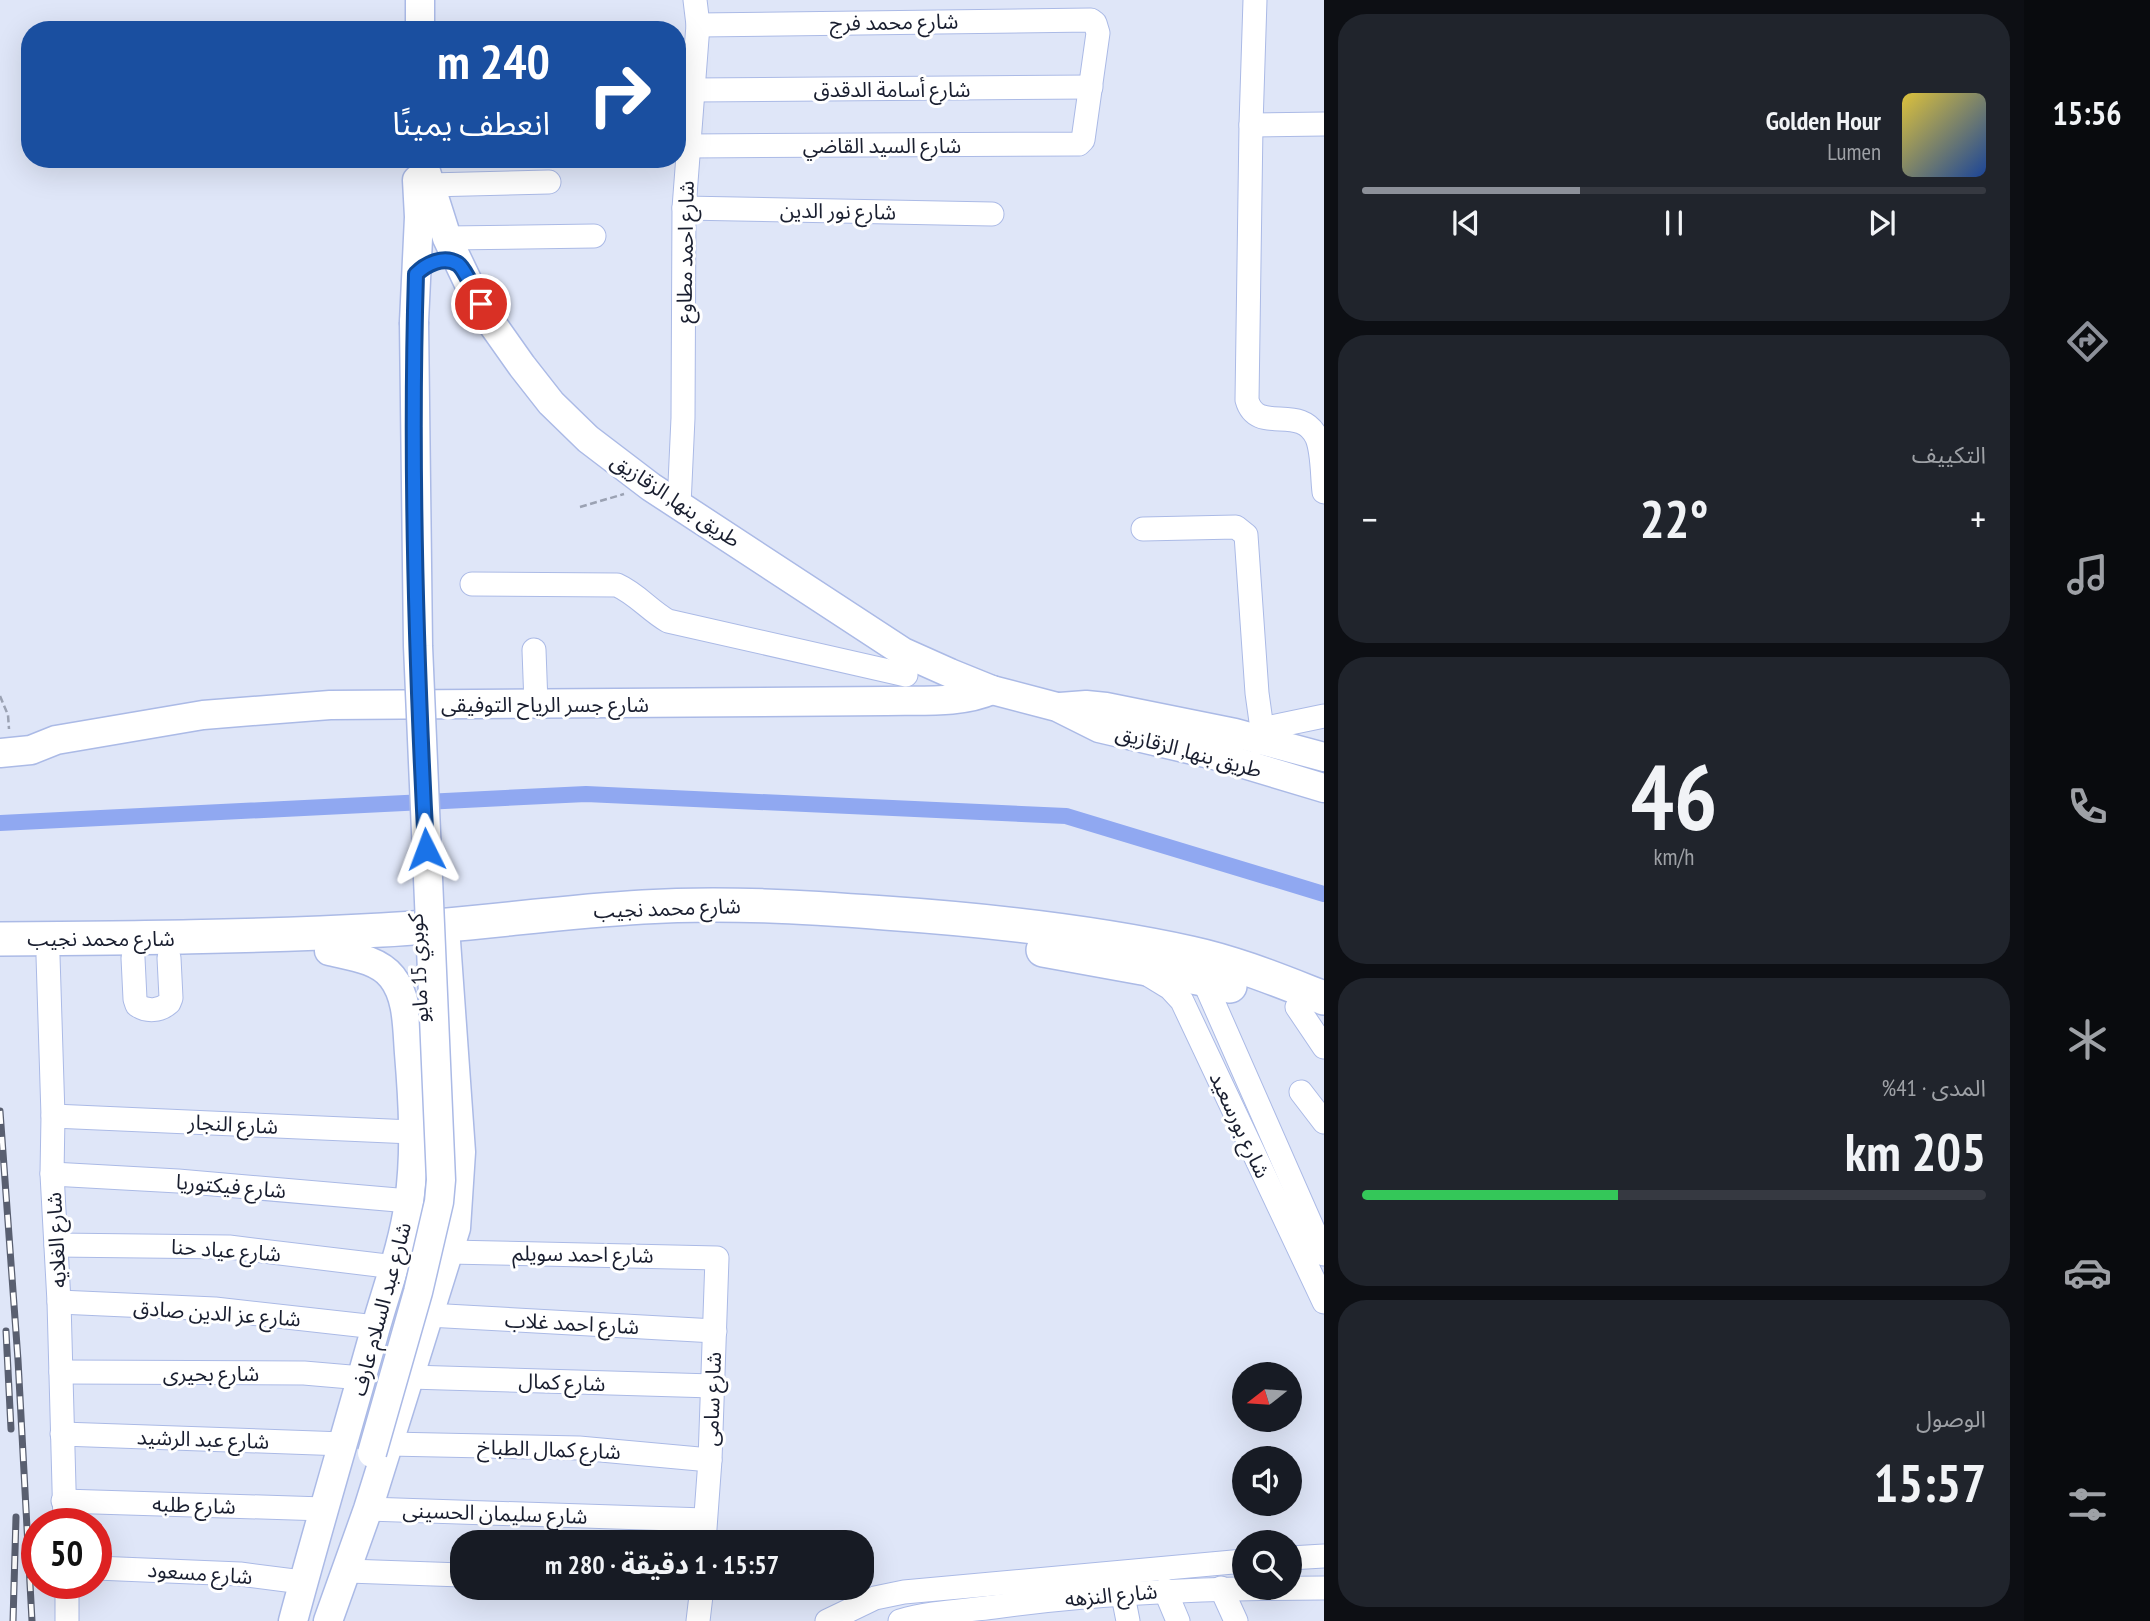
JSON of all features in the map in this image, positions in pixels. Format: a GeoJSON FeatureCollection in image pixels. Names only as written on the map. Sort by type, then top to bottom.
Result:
{"type":"FeatureCollection","features":[{"type":"Feature","properties":{"kind":"highway","name":"شارع محمد نجيب"},"geometry":{"type":"LineString","coordinates":[[0,957],[133,958],[169,948],[446,926],[648,906],[810,918],[1006,924],[1098,936],[1193,953],[1261,973],[1315,1008]]}},
{"type":"Feature","properties":{"kind":"highway","name":"شارع محمد نجيب"},"geometry":{"type":"LineString","coordinates":[[0,939],[169,948],[329,951],[446,941],[536,929],[772,916]]}},
{"type":"Feature","properties":{"kind":"highway","name":"شارع محمد نجيب"},"geometry":{"type":"LineString","coordinates":[[810,918],[923,936],[1000,944],[1203,978],[1315,1008]]}},
{"type":"Feature","properties":{"kind":"main road"},"geometry":{"type":"LineString","coordinates":[[420,0],[420,21]]}},
{"type":"Feature","properties":{"kind":"main road","name":"طريق بنها, الزقازيق"},"geometry":{"type":"LineString","coordinates":[[421,173],[447,238],[493,325],[551,403],[588,439],[651,487],[904,663],[1056,707],[1099,727],[1214,755],[1324,788]]}},
{"type":"Feature","properties":{"kind":"main road","name":"كوبري 15 مايو"},"geometry":{"type":"LineString","coordinates":[[407,322],[416,274],[421,173]]}},
{"type":"Feature","properties":{"kind":"main road","name":"كوبري 15 مايو"},"geometry":{"type":"LineString","coordinates":[[302,1582],[317,1580],[322,1572],[366,1447],[426,1196],[427,1147],[410,837],[400,480],[408,231],[412,203],[421,173]]}},
{"type":"Feature","properties":{"kind":"main road"},"geometry":{"type":"LineString","coordinates":[[416,274],[436,262],[453,262],[460,265]]}},
{"type":"Feature","properties":{"kind":"main road"},"geometry":{"type":"LineString","coordinates":[[886,701],[903,684],[904,663]]}},
{"type":"Feature","properties":{"kind":"main road","name":"شارع جسر الرياح التوفيقى"},"geometry":{"type":"LineString","coordinates":[[3,742],[31,750],[57,740],[203,715],[330,705],[886,701],[959,699],[992,690]]}},
{"type":"Feature","properties":{"kind":"main road","name":"طريق بنها, الزقازيق"},"geometry":{"type":"LineString","coordinates":[[1056,707],[1106,707],[1261,734],[1324,757]]}},
{"type":"Feature","properties":{"kind":"main road","name":"شارع عبد السلام عارف"},"geometry":{"type":"LineString","coordinates":[[293,1621],[324,1509],[410,1377],[449,1252],[459,1204],[461,1152],[446,941]]}},
{"type":"Feature","properties":{"kind":"main road","name":"شارع عبد السلام عارف"},"geometry":{"type":"LineString","coordinates":[[329,951],[374,963],[384,969],[397,985],[404,1002],[411,1082],[409,1201],[395,1267],[362,1378],[366,1447]]}},
{"type":"Feature","properties":{"kind":"main road","name":"كوبري 15 مايو"},"geometry":{"type":"LineString","coordinates":[[366,1447],[361,1493],[362,1503],[369,1509]]}},
{"type":"Feature","properties":{"kind":"main road"},"geometry":{"type":"LineString","coordinates":[[328,1621],[369,1509]]}},
{"type":"Feature","properties":{"kind":"street","name":"شارع احمد مطاوع"},"geometry":{"type":"LineString","coordinates":[[679,505],[683,418],[684,208],[698,25],[695,0]]}},
{"type":"Feature","properties":{"kind":"street"},"geometry":{"type":"LineString","coordinates":[[1255,0],[1247,401],[1249,409],[1255,415],[1262,418],[1294,419],[1313,430],[1318,441],[1324,492]]}},
{"type":"Feature","properties":{"kind":"street","name":"شارع محمد فرج"},"geometry":{"type":"LineString","coordinates":[[698,25],[1091,20],[1098,33],[1091,87]]}},
{"type":"Feature","properties":{"kind":"street","name":"شارع أسامة الدقدق"},"geometry":{"type":"LineString","coordinates":[[693,90],[1091,87]]}},
{"type":"Feature","properties":{"kind":"street","name":"شارع السيد القاضي"},"geometry":{"type":"LineString","coordinates":[[688,146],[1076,145],[1083,140],[1091,87]]}},
{"type":"Feature","properties":{"kind":"street"},"geometry":{"type":"LineString","coordinates":[[1251,124],[1324,124]]}},
{"type":"Feature","properties":{"kind":"street"},"geometry":{"type":"LineString","coordinates":[[421,173],[549,182]]}},
{"type":"Feature","properties":{"kind":"street","name":"شارع نور الدين"},"geometry":{"type":"LineString","coordinates":[[684,208],[992,214]]}},
{"type":"Feature","properties":{"kind":"street"},"geometry":{"type":"LineString","coordinates":[[447,238],[594,236]]}},
{"type":"Feature","properties":{"kind":"street"},"geometry":{"type":"LineString","coordinates":[[1143,529],[1236,527],[1246,535],[1261,734],[1253,767]]}},
{"type":"Feature","properties":{"kind":"street"},"geometry":{"type":"LineString","coordinates":[[472,584],[617,585],[631,591],[653,613],[668,621],[904,663]]}},
{"type":"Feature","properties":{"kind":"street"},"geometry":{"type":"LineString","coordinates":[[534,650],[536,704]]}},
{"type":"Feature","properties":{"kind":"street"},"geometry":{"type":"LineString","coordinates":[[1261,734],[1324,716]]}},
{"type":"Feature","properties":{"kind":"street"},"geometry":{"type":"LineString","coordinates":[[133,958],[137,1005],[149,1010],[164,1007],[171,998],[169,948]]}},
{"type":"Feature","properties":{"kind":"street","name":"شارع الغلايه"},"geometry":{"type":"LineString","coordinates":[[48,956],[52,1174],[59,1303],[64,1508]]}},
{"type":"Feature","properties":{"kind":"street","name":"شارع بورسعيد"},"geometry":{"type":"LineString","coordinates":[[1135,967],[1170,988],[1182,1002],[1324,1302]]}},
{"type":"Feature","properties":{"kind":"street","name":"شارع بورسعيد"},"geometry":{"type":"LineString","coordinates":[[1203,978],[1324,1254]]}},
{"type":"Feature","properties":{"kind":"street"},"geometry":{"type":"LineString","coordinates":[[1315,1008],[1324,1047]]}},
{"type":"Feature","properties":{"kind":"street"},"geometry":{"type":"LineString","coordinates":[[1301,1092],[1324,1122]]}},
{"type":"Feature","properties":{"kind":"street","name":"شارع النجار"},"geometry":{"type":"LineString","coordinates":[[53,1116],[412,1132]]}},
{"type":"Feature","properties":{"kind":"street","name":"شارع فيكتوريا"},"geometry":{"type":"LineString","coordinates":[[52,1174],[178,1181],[409,1201]]}},
{"type":"Feature","properties":{"kind":"street","name":"شارع عياد حنا"},"geometry":{"type":"LineString","coordinates":[[56,1245],[229,1247],[395,1267]]}},
{"type":"Feature","properties":{"kind":"street","name":"شارع احمد سويلم"},"geometry":{"type":"LineString","coordinates":[[449,1252],[716,1256]]}},
{"type":"Feature","properties":{"kind":"street","name":"شارع سامى"},"geometry":{"type":"LineString","coordinates":[[704,1530],[710,1460],[718,1260],[716,1256]]}},
{"type":"Feature","properties":{"kind":"street","name":"شارع عز الدين صادق"},"geometry":{"type":"LineString","coordinates":[[59,1303],[215,1310],[376,1327]]}},
{"type":"Feature","properties":{"kind":"street","name":"شارع احمد غلاب"},"geometry":{"type":"LineString","coordinates":[[428,1315],[715,1331]]}},
{"type":"Feature","properties":{"kind":"street","name":"شارع بحيرى"},"geometry":{"type":"LineString","coordinates":[[61,1372],[304,1373],[362,1378]]}},
{"type":"Feature","properties":{"kind":"street","name":"شارع كمال"},"geometry":{"type":"LineString","coordinates":[[410,1377],[713,1386]]}},
{"type":"Feature","properties":{"kind":"street","name":"شارع عبد الرشيد"},"geometry":{"type":"LineString","coordinates":[[62,1434],[366,1447]]}},
{"type":"Feature","properties":{"kind":"street","name":"شارع كمال الطباخ"},"geometry":{"type":"LineString","coordinates":[[366,1447],[579,1448],[710,1460]]}},
{"type":"Feature","properties":{"kind":"street","name":"شارع طلبه"},"geometry":{"type":"LineString","coordinates":[[112,1512],[324,1509]]}},
{"type":"Feature","properties":{"kind":"street","name":"شارع سليمان الحسينى"},"geometry":{"type":"LineString","coordinates":[[369,1509],[689,1530]]}},
{"type":"Feature","properties":{"kind":"street"},"geometry":{"type":"LineString","coordinates":[[1302,1557],[1324,1556]]}},
{"type":"Feature","properties":{"kind":"street","name":"شارع النزهه"},"geometry":{"type":"LineString","coordinates":[[827,1621],[876,1598],[904,1592],[1020,1592],[1120,1583],[1232,1563]]}},
{"type":"Feature","properties":{"kind":"street","name":"شارع مسعود"},"geometry":{"type":"LineString","coordinates":[[112,1569],[228,1574],[302,1582]]}},
{"type":"Feature","properties":{"kind":"street"},"geometry":{"type":"LineString","coordinates":[[348,1571],[450,1575]]}},
{"type":"Feature","properties":{"kind":"street"},"geometry":{"type":"LineString","coordinates":[[1120,1583],[1128,1621]]}},
{"type":"Feature","properties":{"kind":"street","name":"شارع النزهه"},"geometry":{"type":"LineString","coordinates":[[1120,1583],[1165,1590],[1324,1588]]}},
{"type":"Feature","properties":{"kind":"street"},"geometry":{"type":"LineString","coordinates":[[1221,1588],[1236,1621]]}},
{"type":"Feature","properties":{"kind":"street"},"geometry":{"type":"LineString","coordinates":[[1165,1590],[1178,1621]]}},
{"type":"Feature","properties":{"kind":"street"},"geometry":{"type":"LineString","coordinates":[[904,1592],[904,1620]]}},
{"type":"Feature","properties":{"kind":"street","name":"شارع النزهه"},"geometry":{"type":"LineString","coordinates":[[904,1620],[1020,1592]]}},
{"type":"Feature","properties":{"kind":"street"},"geometry":{"type":"LineString","coordinates":[[67,1599],[67,1621]]}},
{"type":"Feature","properties":{"kind":"street"},"geometry":{"type":"LineString","coordinates":[[698,1621],[700,1600]]}},
{"type":"Feature","properties":{"kind":"path"},"geometry":{"type":"LineString","coordinates":[[580,507],[651,487]]}},
{"type":"Feature","properties":{"kind":"path"},"geometry":{"type":"LineString","coordinates":[[0,696],[8,715],[3,742]]}},
{"type":"Feature","properties":{"kind":"waterway"},"geometry":{"type":"LineString","coordinates":[[0,823],[586,794],[1066,816],[1324,894]]}},
{"type":"Feature","properties":{"kind":"railway"},"geometry":{"type":"LineString","coordinates":[[0,1111],[18,1360],[32,1621]]}},
{"type":"Feature","properties":{"kind":"railway"},"geometry":{"type":"LineString","coordinates":[[6,1331],[11,1429]]}},
{"type":"Feature","properties":{"kind":"railway"},"geometry":{"type":"LineString","coordinates":[[13,1621],[16,1517]]}},
{"type":"Feature","properties":{"kind":"route"},"geometry":{"type":"LineString","coordinates":[[426,849],[415,530],[416,274],[436,262],[453,262],[460,265],[481,304]]}}]}
